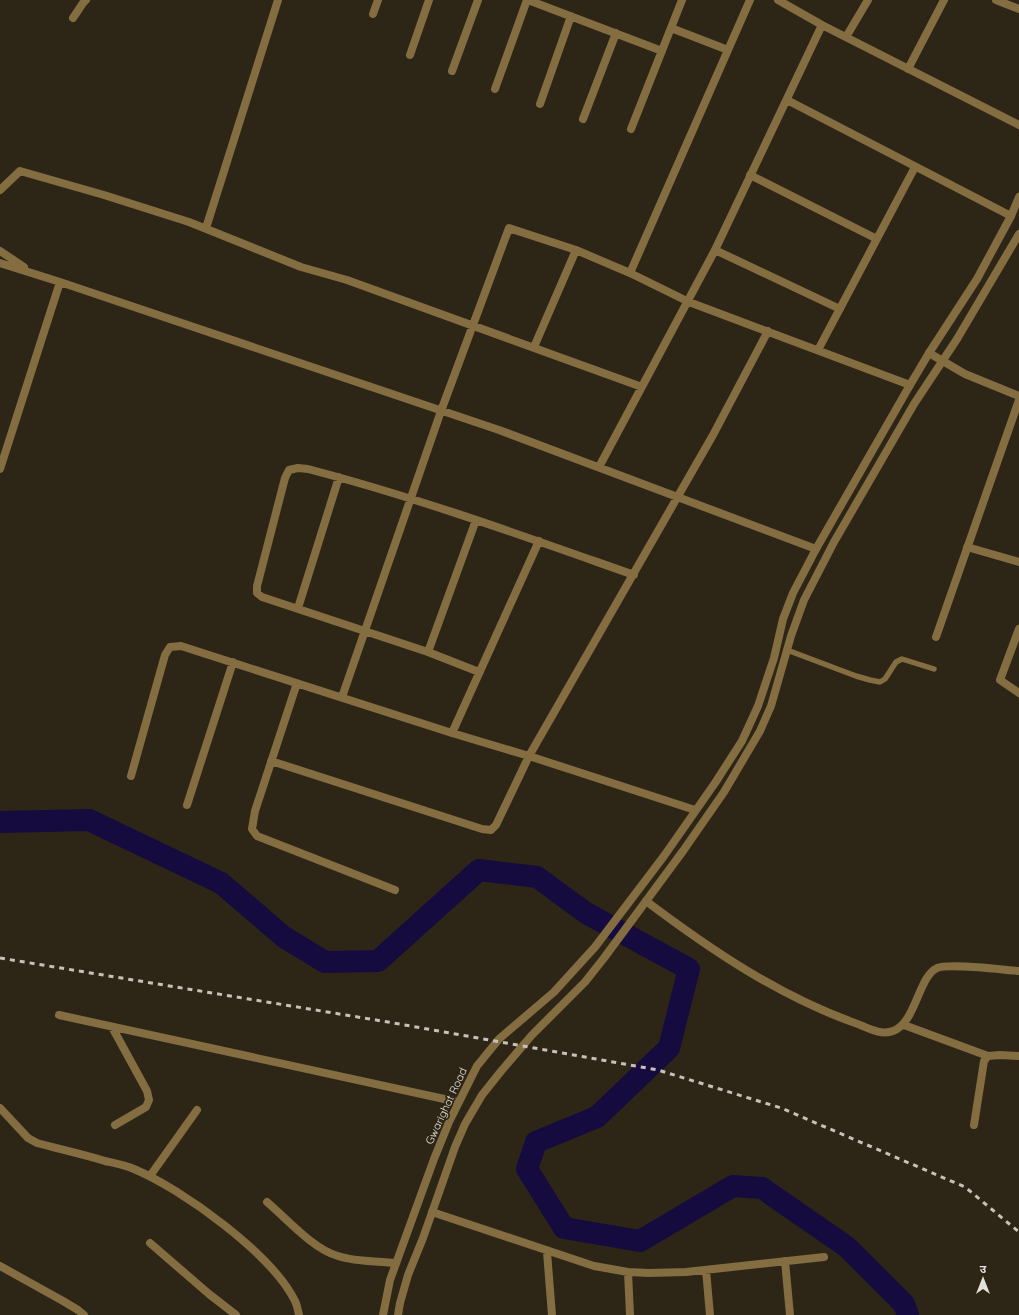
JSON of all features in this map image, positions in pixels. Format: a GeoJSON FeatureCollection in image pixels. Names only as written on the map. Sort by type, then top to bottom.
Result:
{"type":"FeatureCollection","features":[{"type":"Feature","properties":{"kind":"street"},"geometry":{"type":"LineString","coordinates":[[73,18],[86,0]]}},
{"type":"Feature","properties":{"kind":"street"},"geometry":{"type":"LineString","coordinates":[[206,228],[278,0]]}},
{"type":"Feature","properties":{"kind":"street"},"geometry":{"type":"LineString","coordinates":[[373,14],[378,0]]}},
{"type":"Feature","properties":{"kind":"street"},"geometry":{"type":"LineString","coordinates":[[410,55],[429,0]]}},
{"type":"Feature","properties":{"kind":"street"},"geometry":{"type":"LineString","coordinates":[[452,71],[478,0]]}},
{"type":"Feature","properties":{"kind":"street"},"geometry":{"type":"LineString","coordinates":[[495,89],[528,0],[662,51]]}},
{"type":"Feature","properties":{"kind":"street"},"geometry":{"type":"LineString","coordinates":[[631,129],[682,0]]}},
{"type":"Feature","properties":{"kind":"street"},"geometry":{"type":"LineString","coordinates":[[630,273],[750,0]]}},
{"type":"Feature","properties":{"kind":"street"},"geometry":{"type":"LineString","coordinates":[[778,0],[788,2],[822,25],[1019,125]]}},
{"type":"Feature","properties":{"kind":"street"},"geometry":{"type":"LineString","coordinates":[[846,37],[868,0]]}},
{"type":"Feature","properties":{"kind":"street"},"geometry":{"type":"LineString","coordinates":[[908,69],[944,0]]}},
{"type":"Feature","properties":{"kind":"street"},"geometry":{"type":"LineString","coordinates":[[996,0],[1019,9]]}},
{"type":"Feature","properties":{"kind":"street"},"geometry":{"type":"LineString","coordinates":[[540,104],[571,16]]}},
{"type":"Feature","properties":{"kind":"street"},"geometry":{"type":"LineString","coordinates":[[600,467],[689,302],[822,25]]}},
{"type":"Feature","properties":{"kind":"street"},"geometry":{"type":"LineString","coordinates":[[671,28],[728,50]]}},
{"type":"Feature","properties":{"kind":"street"},"geometry":{"type":"LineString","coordinates":[[583,119],[616,33]]}},
{"type":"Feature","properties":{"kind":"street"},"geometry":{"type":"LineString","coordinates":[[786,100],[1011,216]]}},
{"type":"Feature","properties":{"kind":"street"},"geometry":{"type":"LineString","coordinates":[[818,350],[916,167]]}},
{"type":"Feature","properties":{"kind":"street"},"geometry":{"type":"LineString","coordinates":[[0,190],[20,171],[104,195],[206,228],[301,267],[347,280],[642,387]]}},
{"type":"Feature","properties":{"kind":"street"},"geometry":{"type":"LineString","coordinates":[[750,175],[877,239]]}},
{"type":"Feature","properties":{"kind":"street","name":"Gwarighat Road"},"geometry":{"type":"LineString","coordinates":[[383,1315],[395,1263],[434,1159],[448,1122],[477,1066],[494,1044],[554,992],[595,947],[695,810],[742,741],[758,706],[774,658],[783,619],[793,593],[816,549],[910,385],[977,279],[1011,216],[1019,197]]}},
{"type":"Feature","properties":{"kind":"street"},"geometry":{"type":"LineString","coordinates":[[342,697],[441,411],[510,228],[576,250],[630,273],[689,302],[910,385]]}},
{"type":"Feature","properties":{"kind":"street"},"geometry":{"type":"LineString","coordinates":[[398,1315],[408,1275],[455,1147],[465,1124],[482,1096],[532,1035],[585,982],[604,958],[724,792],[760,731],[771,706],[787,650],[804,600],[834,542],[914,404],[957,339],[1019,234]]}},
{"type":"Feature","properties":{"kind":"street"},"geometry":{"type":"LineString","coordinates":[[534,347],[576,250]]}},
{"type":"Feature","properties":{"kind":"street"},"geometry":{"type":"LineString","coordinates":[[715,250],[840,309]]}},
{"type":"Feature","properties":{"kind":"street"},"geometry":{"type":"LineString","coordinates":[[0,251],[33,273]]}},
{"type":"Feature","properties":{"kind":"street"},"geometry":{"type":"LineString","coordinates":[[0,263],[499,430],[816,549]]}},
{"type":"Feature","properties":{"kind":"street"},"geometry":{"type":"LineString","coordinates":[[0,469],[60,282]]}},
{"type":"Feature","properties":{"kind":"street"},"geometry":{"type":"LineString","coordinates":[[271,761],[482,829],[491,830],[496,825],[529,756],[713,435],[768,331]]}},
{"type":"Feature","properties":{"kind":"street"},"geometry":{"type":"LineString","coordinates":[[929,353],[965,374],[1019,396]]}},
{"type":"Feature","properties":{"kind":"street"},"geometry":{"type":"LineString","coordinates":[[936,637],[1019,400]]}},
{"type":"Feature","properties":{"kind":"street"},"geometry":{"type":"LineString","coordinates":[[479,672],[428,652],[262,597],[257,593],[256,586],[285,478],[289,470],[298,468],[308,469],[411,498],[634,575]]}},
{"type":"Feature","properties":{"kind":"street"},"geometry":{"type":"LineString","coordinates":[[298,608],[339,477]]}},
{"type":"Feature","properties":{"kind":"street"},"geometry":{"type":"LineString","coordinates":[[428,652],[476,520]]}},
{"type":"Feature","properties":{"kind":"street"},"geometry":{"type":"LineString","coordinates":[[452,733],[539,541]]}},
{"type":"Feature","properties":{"kind":"street"},"geometry":{"type":"LineString","coordinates":[[967,547],[1019,562]]}},
{"type":"Feature","properties":{"kind":"street"},"geometry":{"type":"LineString","coordinates":[[1019,629],[1000,680],[1019,693]]}},
{"type":"Feature","properties":{"kind":"street"},"geometry":{"type":"LineString","coordinates":[[131,776],[165,655],[170,647],[180,646],[695,810]]}},
{"type":"Feature","properties":{"kind":"street"},"geometry":{"type":"LineString","coordinates":[[187,804],[233,662]]}},
{"type":"Feature","properties":{"kind":"street"},"geometry":{"type":"LineString","coordinates":[[297,683],[255,811],[252,829],[257,836],[395,890]]}},
{"type":"Feature","properties":{"kind":"street"},"geometry":{"type":"LineString","coordinates":[[646,901],[728,960],[797,998],[837,1017],[880,1032],[892,1032],[904,1025],[929,976],[937,968],[953,966],[1019,972]]}},
{"type":"Feature","properties":{"kind":"street"},"geometry":{"type":"LineString","coordinates":[[59,1015],[458,1102]]}},
{"type":"Feature","properties":{"kind":"street"},"geometry":{"type":"LineString","coordinates":[[904,1025],[988,1056],[1019,1056]]}},
{"type":"Feature","properties":{"kind":"street"},"geometry":{"type":"LineString","coordinates":[[112,1026],[147,1091],[150,1100],[146,1107],[115,1125]]}},
{"type":"Feature","properties":{"kind":"street"},"geometry":{"type":"LineString","coordinates":[[974,1125],[982,1070],[984,1061],[988,1056]]}},
{"type":"Feature","properties":{"kind":"street"},"geometry":{"type":"LineString","coordinates":[[0,1108],[28,1138],[37,1143],[132,1168],[150,1176],[174,1190],[210,1215],[264,1260],[282,1281],[295,1301],[300,1315]]}},
{"type":"Feature","properties":{"kind":"street"},"geometry":{"type":"LineString","coordinates":[[150,1176],[197,1110]]}},
{"type":"Feature","properties":{"kind":"street"},"geometry":{"type":"LineString","coordinates":[[268,1202],[324,1250],[337,1256],[352,1259],[395,1263]]}},
{"type":"Feature","properties":{"kind":"street"},"geometry":{"type":"LineString","coordinates":[[432,1212],[547,1252],[594,1266],[628,1272],[649,1273],[706,1270],[824,1257]]}},
{"type":"Feature","properties":{"kind":"street"},"geometry":{"type":"LineString","coordinates":[[150,1243],[209,1294],[236,1315]]}},
{"type":"Feature","properties":{"kind":"street"},"geometry":{"type":"LineString","coordinates":[[547,1252],[552,1315]]}},
{"type":"Feature","properties":{"kind":"street"},"geometry":{"type":"LineString","coordinates":[[785,1261],[790,1315]]}},
{"type":"Feature","properties":{"kind":"street"},"geometry":{"type":"LineString","coordinates":[[0,1266],[63,1301],[84,1315]]}},
{"type":"Feature","properties":{"kind":"street"},"geometry":{"type":"LineString","coordinates":[[706,1270],[710,1315]]}},
{"type":"Feature","properties":{"kind":"street"},"geometry":{"type":"LineString","coordinates":[[628,1272],[630,1315]]}},
{"type":"Feature","properties":{"kind":"lane"},"geometry":{"type":"LineString","coordinates":[[787,650],[856,676],[880,682],[885,679],[896,662],[902,659],[934,669]]}},
{"type":"Feature","properties":{"kind":"waterway"},"geometry":{"type":"LineString","coordinates":[[0,822],[89,820],[221,883],[284,937],[325,962],[378,961],[479,870],[537,877],[586,913],[689,969],[669,1048],[597,1117],[536,1142],[527,1169],[564,1228],[640,1241],[733,1186],[762,1188],[847,1247],[904,1304],[908,1315]]}},
{"type":"Feature","properties":{"kind":"railway"},"geometry":{"type":"LineString","coordinates":[[0,958],[388,1022],[658,1070],[781,1108],[965,1187],[1019,1232]]}}]}
